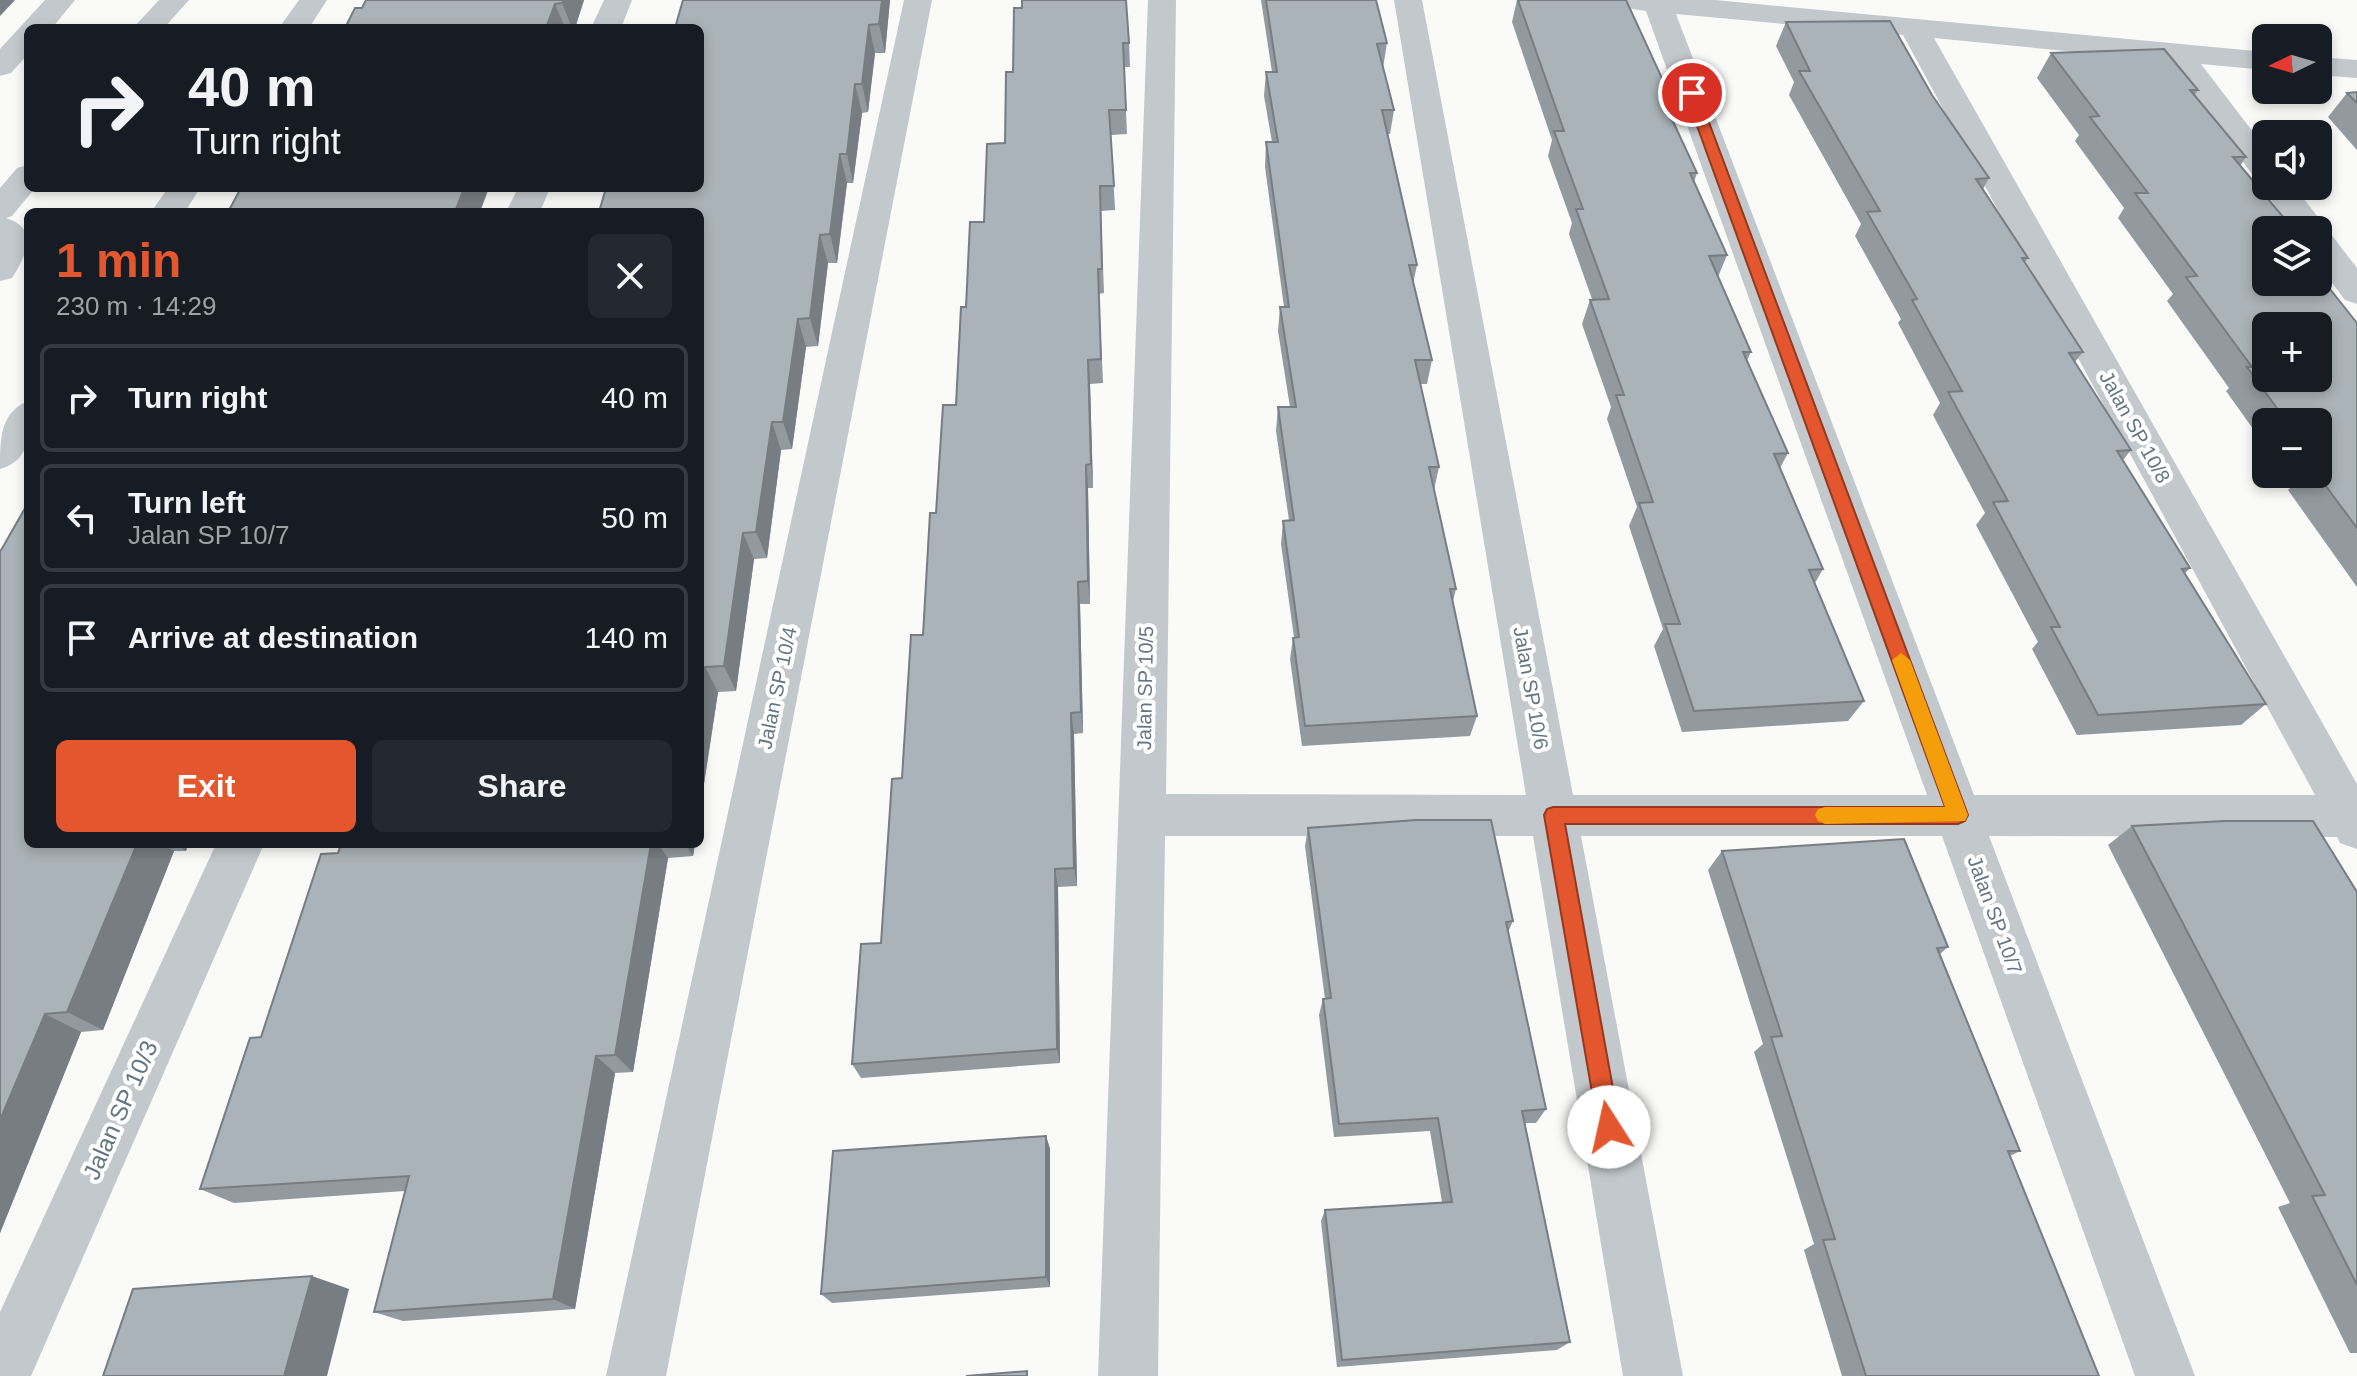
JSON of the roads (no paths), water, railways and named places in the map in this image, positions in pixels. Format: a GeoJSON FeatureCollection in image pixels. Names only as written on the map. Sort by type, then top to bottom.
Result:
{"type":"FeatureCollection","features":[{"type":"Feature","properties":{"kind":"street"},"geometry":{"type":"LineString","coordinates":[[40,24],[61,0]]}},
{"type":"Feature","properties":{"kind":"street"},"geometry":{"type":"LineString","coordinates":[[152,24],[175,0]]}},
{"type":"Feature","properties":{"kind":"street"},"geometry":{"type":"LineString","coordinates":[[297,24],[313,0]]}},
{"type":"Feature","properties":{"kind":"street"},"geometry":{"type":"LineString","coordinates":[[608,24],[618,0]]}},
{"type":"Feature","properties":{"kind":"street","name":"Jalan SP 10/4"},"geometry":{"type":"LineString","coordinates":[[636,1376],[918,0]]}},
{"type":"Feature","properties":{"kind":"street","name":"Jalan SP 10/5"},"geometry":{"type":"LineString","coordinates":[[1128,1376],[1162,0]]}},
{"type":"Feature","properties":{"kind":"street","name":"Jalan SP 10/6"},"geometry":{"type":"LineString","coordinates":[[1408,0],[1653,1376]]}},
{"type":"Feature","properties":{"kind":"street"},"geometry":{"type":"LineString","coordinates":[[1641,2],[2252,60]]}},
{"type":"Feature","properties":{"kind":"street","name":"Jalan SP 10/7"},"geometry":{"type":"LineString","coordinates":[[1641,2],[1958,815],[2165,1376]]}},
{"type":"Feature","properties":{"kind":"street","name":"Jalan SP 10/8"},"geometry":{"type":"LineString","coordinates":[[1913,27],[2355,820]]}},
{"type":"Feature","properties":{"kind":"street"},"geometry":{"type":"LineString","coordinates":[[0,67],[24,40]]}},
{"type":"Feature","properties":{"kind":"street"},"geometry":{"type":"LineString","coordinates":[[2177,52],[2252,152]]}},
{"type":"Feature","properties":{"kind":"street"},"geometry":{"type":"LineString","coordinates":[[2332,67],[2357,69]]}},
{"type":"Feature","properties":{"kind":"street"},"geometry":{"type":"LineString","coordinates":[[0,209],[24,180]]}},
{"type":"Feature","properties":{"kind":"street"},"geometry":{"type":"LineString","coordinates":[[0,227],[11,235],[13,246],[0,270]]}},
{"type":"Feature","properties":{"kind":"street"},"geometry":{"type":"LineString","coordinates":[[2332,259],[2357,292]]}},
{"type":"Feature","properties":{"kind":"street"},"geometry":{"type":"LineString","coordinates":[[0,455],[24,421]]}},
{"type":"Feature","properties":{"kind":"street"},"geometry":{"type":"LineString","coordinates":[[1142,815],[1958,815],[2355,820]]}},
{"type":"Feature","properties":{"kind":"street","name":"Jalan SP 10/3"},"geometry":{"type":"LineString","coordinates":[[1,1376],[238,848]]}}]}
